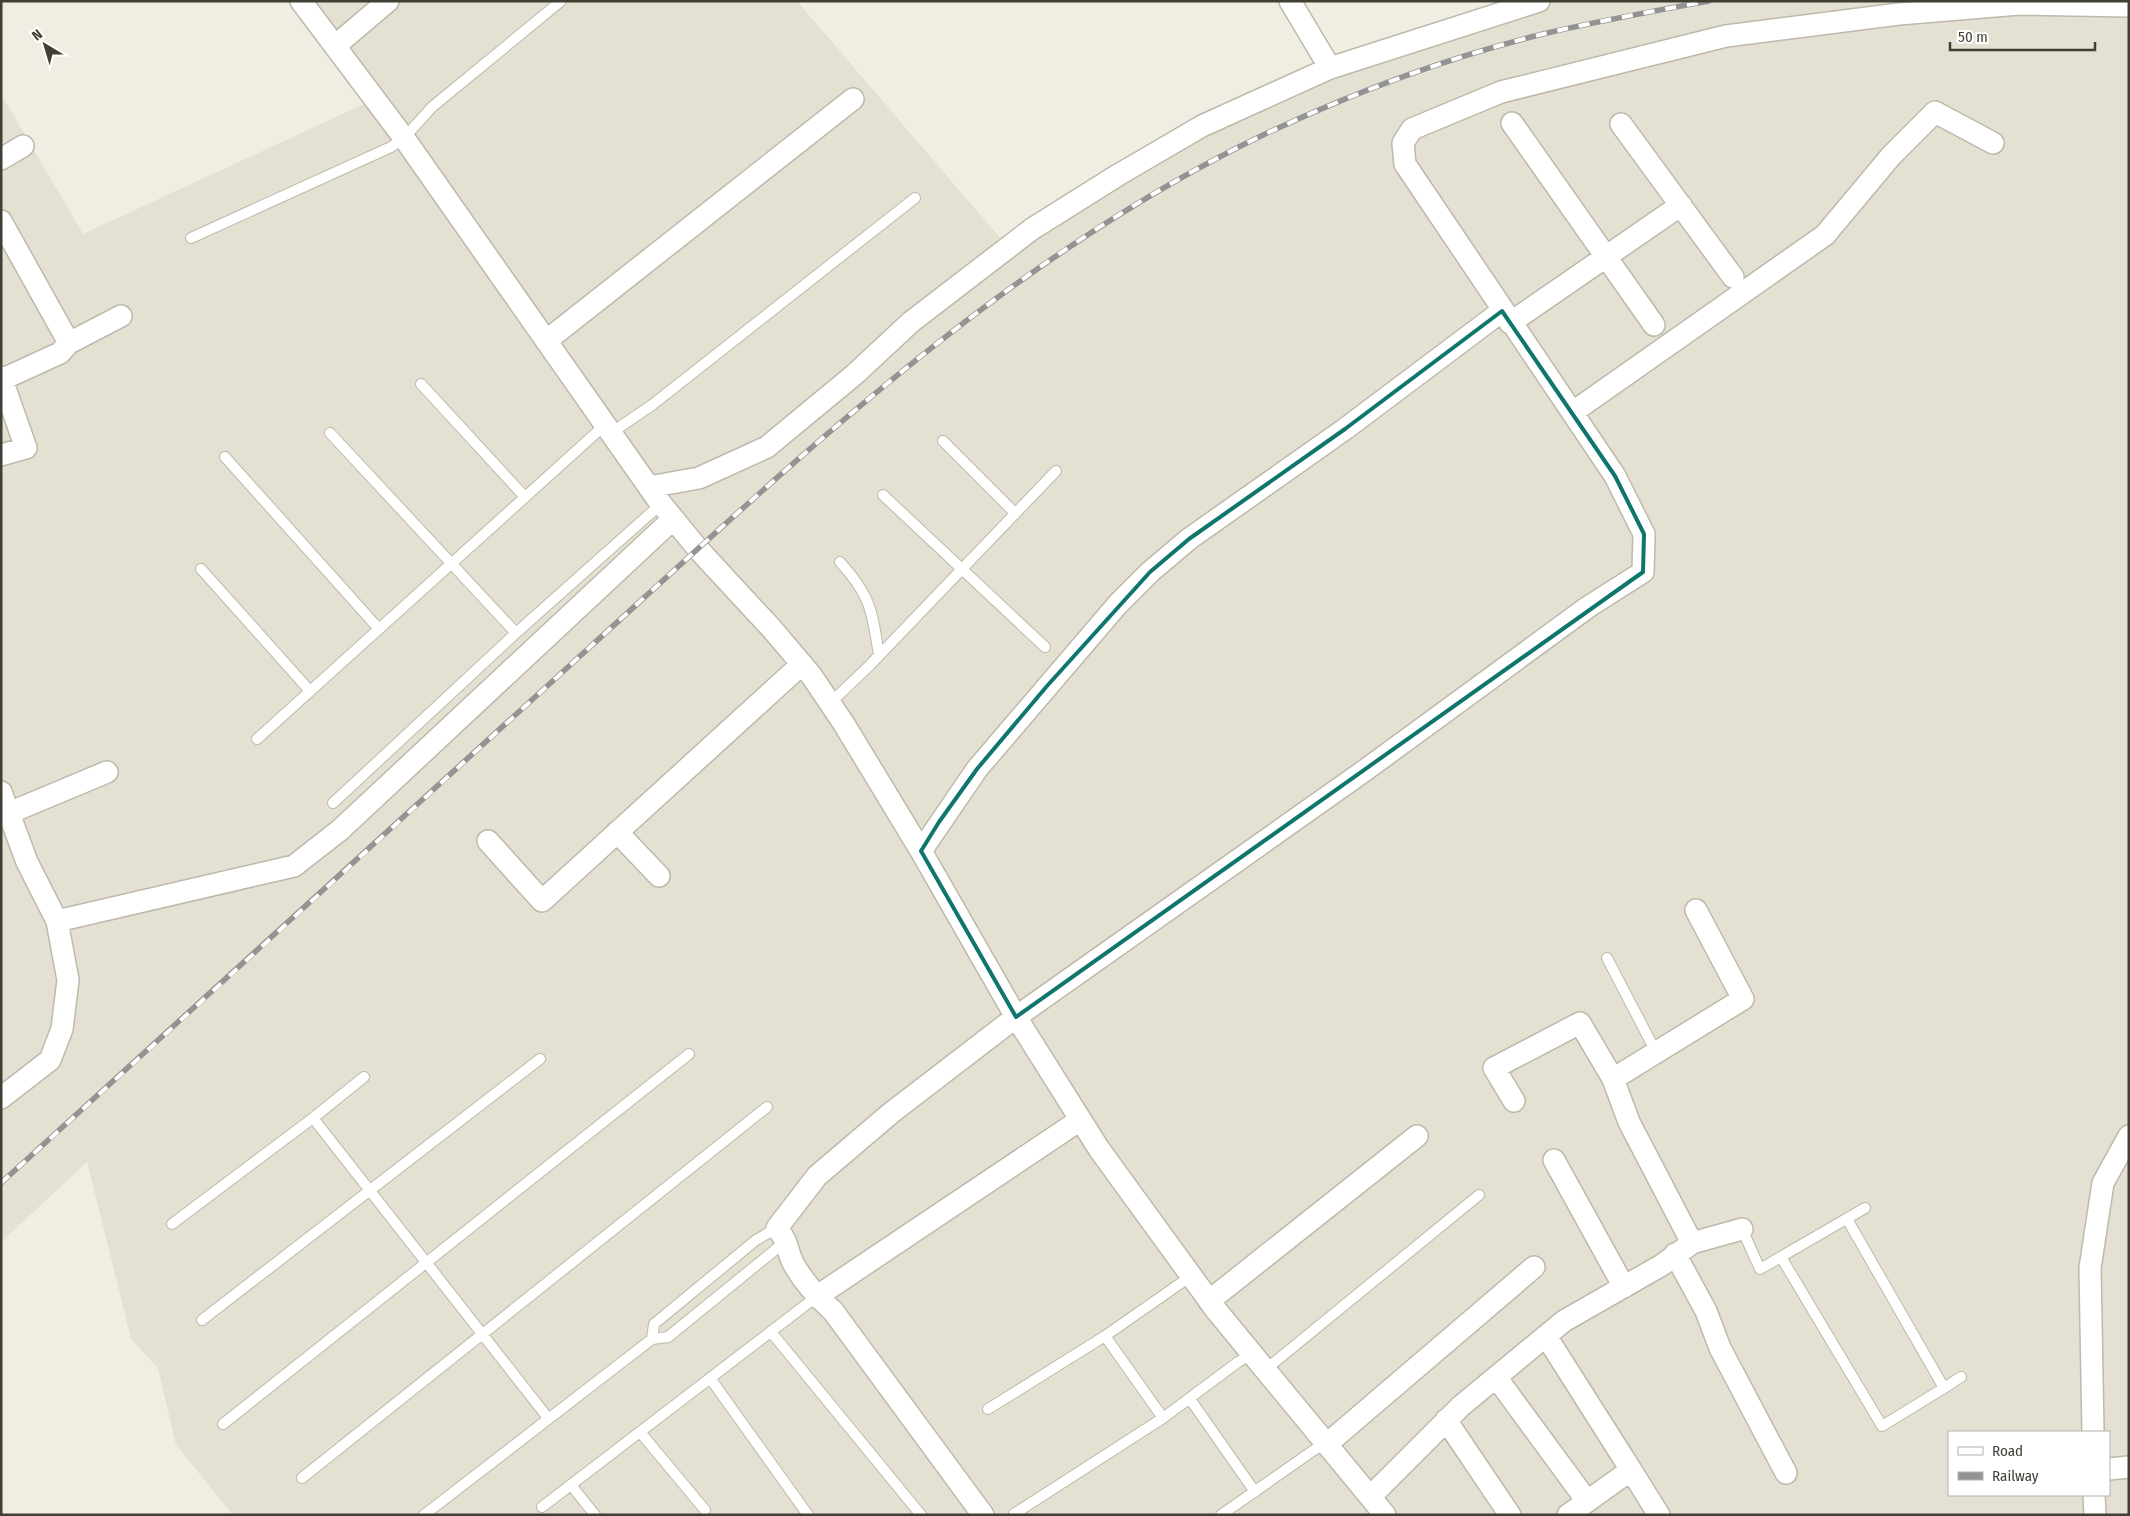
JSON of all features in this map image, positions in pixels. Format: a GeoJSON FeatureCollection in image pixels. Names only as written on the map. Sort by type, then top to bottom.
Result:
{"type":"FeatureCollection","features":[{"type":"Feature","properties":{"kind":"street"},"geometry":{"type":"LineString","coordinates":[[301,1],[404,138],[667,512],[698,550],[802,664],[830,703],[921,851],[1016,1017],[1099,1150],[1209,1301],[1385,1515]]}},
{"type":"Feature","properties":{"kind":"street"},"geometry":{"type":"LineString","coordinates":[[335,46],[388,1]]}},
{"type":"Feature","properties":{"kind":"street"},"geometry":{"type":"LineString","coordinates":[[1290,1],[1330,68]]}},
{"type":"Feature","properties":{"kind":"street"},"geometry":{"type":"LineString","coordinates":[[649,487],[699,478],[766,447],[854,375],[911,322],[1032,229],[1118,175],[1202,126],[1330,68],[1539,1]]}},
{"type":"Feature","properties":{"kind":"street"},"geometry":{"type":"LineString","coordinates":[[983,1515],[833,1310],[816,1297],[793,1262],[782,1234],[817,1176],[890,1113],[1016,1017],[1356,776],[1588,607],[1643,572],[1644,534],[1615,476],[1573,412],[1506,317],[1405,164],[1403,143],[1412,129],[1501,92],[1726,36],[1899,14],[2010,5],[2129,6]]}},
{"type":"Feature","properties":{"kind":"street"},"geometry":{"type":"LineString","coordinates":[[546,341],[852,99]]}},
{"type":"Feature","properties":{"kind":"street"},"geometry":{"type":"LineString","coordinates":[[1573,412],[1826,235],[1891,156],[1935,112],[1992,143]]}},
{"type":"Feature","properties":{"kind":"street"},"geometry":{"type":"LineString","coordinates":[[1512,123],[1654,325]]}},
{"type":"Feature","properties":{"kind":"street"},"geometry":{"type":"LineString","coordinates":[[1621,124],[1733,277]]}},
{"type":"Feature","properties":{"kind":"street"},"geometry":{"type":"LineString","coordinates":[[1,159],[23,146]]}},
{"type":"Feature","properties":{"kind":"street"},"geometry":{"type":"LineString","coordinates":[[921,851],[984,761],[1118,604],[1150,572],[1188,539],[1506,317],[1606,256],[1681,205]]}},
{"type":"Feature","properties":{"kind":"street"},"geometry":{"type":"LineString","coordinates":[[1,221],[69,344]]}},
{"type":"Feature","properties":{"kind":"street"},"geometry":{"type":"LineString","coordinates":[[1,455],[26,448],[2,379],[60,353],[69,344],[121,316]]}},
{"type":"Feature","properties":{"kind":"street"},"geometry":{"type":"LineString","coordinates":[[57,921],[294,866],[340,830],[667,512]]}},
{"type":"Feature","properties":{"kind":"street"},"geometry":{"type":"LineString","coordinates":[[488,841],[542,901],[802,664]]}},
{"type":"Feature","properties":{"kind":"street"},"geometry":{"type":"LineString","coordinates":[[9,813],[107,772]]}},
{"type":"Feature","properties":{"kind":"street"},"geometry":{"type":"LineString","coordinates":[[1,792],[27,862],[57,921],[68,980],[62,1029],[50,1060],[1,1098]]}},
{"type":"Feature","properties":{"kind":"street"},"geometry":{"type":"LineString","coordinates":[[617,832],[659,876]]}},
{"type":"Feature","properties":{"kind":"street"},"geometry":{"type":"LineString","coordinates":[[1613,1078],[1743,999],[1696,910]]}},
{"type":"Feature","properties":{"kind":"street"},"geometry":{"type":"LineString","coordinates":[[1514,1101],[1494,1068],[1580,1023],[1613,1078],[1629,1122],[1684,1248],[1720,1348],[1786,1473]]}},
{"type":"Feature","properties":{"kind":"street"},"geometry":{"type":"LineString","coordinates":[[816,1297],[1080,1120]]}},
{"type":"Feature","properties":{"kind":"street"},"geometry":{"type":"LineString","coordinates":[[1209,1301],[1417,1136]]}},
{"type":"Feature","properties":{"kind":"street"},"geometry":{"type":"LineString","coordinates":[[2093,1431],[2090,1268],[2103,1184],[2129,1136]]}},
{"type":"Feature","properties":{"kind":"street"},"geometry":{"type":"LineString","coordinates":[[1554,1160],[1624,1287]]}},
{"type":"Feature","properties":{"kind":"street"},"geometry":{"type":"LineString","coordinates":[[1370,1497],[1446,1420],[1564,1321],[1662,1265],[1684,1248],[1742,1229]]}},
{"type":"Feature","properties":{"kind":"street"},"geometry":{"type":"LineString","coordinates":[[1327,1444],[1534,1267]]}},
{"type":"Feature","properties":{"kind":"street"},"geometry":{"type":"LineString","coordinates":[[1546,1336],[1659,1515]]}},
{"type":"Feature","properties":{"kind":"street"},"geometry":{"type":"LineString","coordinates":[[1496,1377],[1587,1501]]}},
{"type":"Feature","properties":{"kind":"street"},"geometry":{"type":"LineString","coordinates":[[1446,1420],[1510,1515]]}},
{"type":"Feature","properties":{"kind":"street"},"geometry":{"type":"LineString","coordinates":[[2110,1469],[2129,1467]]}},
{"type":"Feature","properties":{"kind":"street"},"geometry":{"type":"LineString","coordinates":[[1568,1515],[1631,1470]]}},
{"type":"Feature","properties":{"kind":"street"},"geometry":{"type":"LineString","coordinates":[[2094,1496],[2095,1515]]}},
{"type":"Feature","properties":{"kind":"lane"},"geometry":{"type":"LineString","coordinates":[[191,238],[391,147],[404,138],[432,107],[561,1]]}},
{"type":"Feature","properties":{"kind":"lane"},"geometry":{"type":"LineString","coordinates":[[257,739],[525,497],[608,429],[652,405],[915,198]]}},
{"type":"Feature","properties":{"kind":"lane"},"geometry":{"type":"LineString","coordinates":[[421,384],[525,497]]}},
{"type":"Feature","properties":{"kind":"lane"},"geometry":{"type":"LineString","coordinates":[[330,433],[516,633]]}},
{"type":"Feature","properties":{"kind":"lane"},"geometry":{"type":"LineString","coordinates":[[944,441],[1016,513]]}},
{"type":"Feature","properties":{"kind":"lane"},"geometry":{"type":"LineString","coordinates":[[225,457],[379,629]]}},
{"type":"Feature","properties":{"kind":"lane"},"geometry":{"type":"LineString","coordinates":[[830,703],[962,570],[1056,470]]}},
{"type":"Feature","properties":{"kind":"lane"},"geometry":{"type":"LineString","coordinates":[[883,495],[1045,647]]}},
{"type":"Feature","properties":{"kind":"lane"},"geometry":{"type":"LineString","coordinates":[[332,803],[516,633],[667,512]]}},
{"type":"Feature","properties":{"kind":"lane"},"geometry":{"type":"LineString","coordinates":[[840,562],[856,580],[872,608],[878,655]]}},
{"type":"Feature","properties":{"kind":"lane"},"geometry":{"type":"LineString","coordinates":[[201,570],[310,691]]}},
{"type":"Feature","properties":{"kind":"lane"},"geometry":{"type":"LineString","coordinates":[[1606,958],[1656,1052]]}},
{"type":"Feature","properties":{"kind":"lane"},"geometry":{"type":"LineString","coordinates":[[223,1424],[689,1054]]}},
{"type":"Feature","properties":{"kind":"lane"},"geometry":{"type":"LineString","coordinates":[[202,1320],[369,1189],[540,1059]]}},
{"type":"Feature","properties":{"kind":"lane"},"geometry":{"type":"LineString","coordinates":[[172,1224],[313,1118],[364,1077]]}},
{"type":"Feature","properties":{"kind":"lane"},"geometry":{"type":"LineString","coordinates":[[302,1478],[767,1107]]}},
{"type":"Feature","properties":{"kind":"lane"},"geometry":{"type":"LineString","coordinates":[[313,1118],[548,1418]]}},
{"type":"Feature","properties":{"kind":"lane"},"geometry":{"type":"LineString","coordinates":[[1014,1514],[1163,1418],[1238,1362],[1259,1362],[1479,1195]]}},
{"type":"Feature","properties":{"kind":"lane"},"geometry":{"type":"LineString","coordinates":[[1742,1229],[1760,1269],[1865,1208]]}},
{"type":"Feature","properties":{"kind":"lane"},"geometry":{"type":"LineString","coordinates":[[1847,1219],[1944,1388]]}},
{"type":"Feature","properties":{"kind":"lane"},"geometry":{"type":"LineString","coordinates":[[652,1339],[654,1324],[756,1240],[782,1234]]}},
{"type":"Feature","properties":{"kind":"lane"},"geometry":{"type":"LineString","coordinates":[[424,1515],[652,1339],[668,1337],[782,1234]]}},
{"type":"Feature","properties":{"kind":"lane"},"geometry":{"type":"LineString","coordinates":[[1781,1257],[1882,1426],[1961,1377]]}},
{"type":"Feature","properties":{"kind":"lane"},"geometry":{"type":"LineString","coordinates":[[988,1409],[1106,1336],[1190,1276]]}},
{"type":"Feature","properties":{"kind":"lane"},"geometry":{"type":"LineString","coordinates":[[542,1507],[816,1297]]}},
{"type":"Feature","properties":{"kind":"lane"},"geometry":{"type":"LineString","coordinates":[[771,1332],[921,1515]]}},
{"type":"Feature","properties":{"kind":"lane"},"geometry":{"type":"LineString","coordinates":[[1106,1336],[1163,1418]]}},
{"type":"Feature","properties":{"kind":"lane"},"geometry":{"type":"LineString","coordinates":[[710,1378],[808,1515]]}},
{"type":"Feature","properties":{"kind":"lane"},"geometry":{"type":"LineString","coordinates":[[1190,1399],[1256,1492]]}},
{"type":"Feature","properties":{"kind":"lane"},"geometry":{"type":"LineString","coordinates":[[640,1432],[705,1510]]}},
{"type":"Feature","properties":{"kind":"lane"},"geometry":{"type":"LineString","coordinates":[[1221,1515],[1235,1511],[1256,1492],[1314,1450],[1327,1444]]}},
{"type":"Feature","properties":{"kind":"lane"},"geometry":{"type":"LineString","coordinates":[[571,1485],[595,1515]]}},
{"type":"Feature","properties":{"kind":"highlighted area"},"geometry":{"type":"Polygon","coordinates":[[[1502,311],[1615,476],[1644,534],[1643,572],[1016,1017],[921,851],[939,822],[977,769],[1047,686],[1150,572],[1189,539],[1345,429],[1502,311]]]}},
{"type":"Feature","properties":{"kind":"shaded area"},"geometry":{"type":"Polygon","coordinates":[[[288,1],[797,1],[1001,239],[1266,88],[1526,1],[2129,1],[2129,1515],[233,1515],[176,1445],[158,1368],[131,1339],[87,1162],[1,1242],[1,94],[83,234],[364,104],[288,1]]]}},
{"type":"Feature","properties":{"kind":"railway"},"geometry":{"type":"LineString","coordinates":[[1,1183],[747,504],[908,366],[992,301],[1079,241],[1169,185],[1263,135],[1330,105],[1436,65],[1508,43],[1626,16],[1709,1]]}}]}
